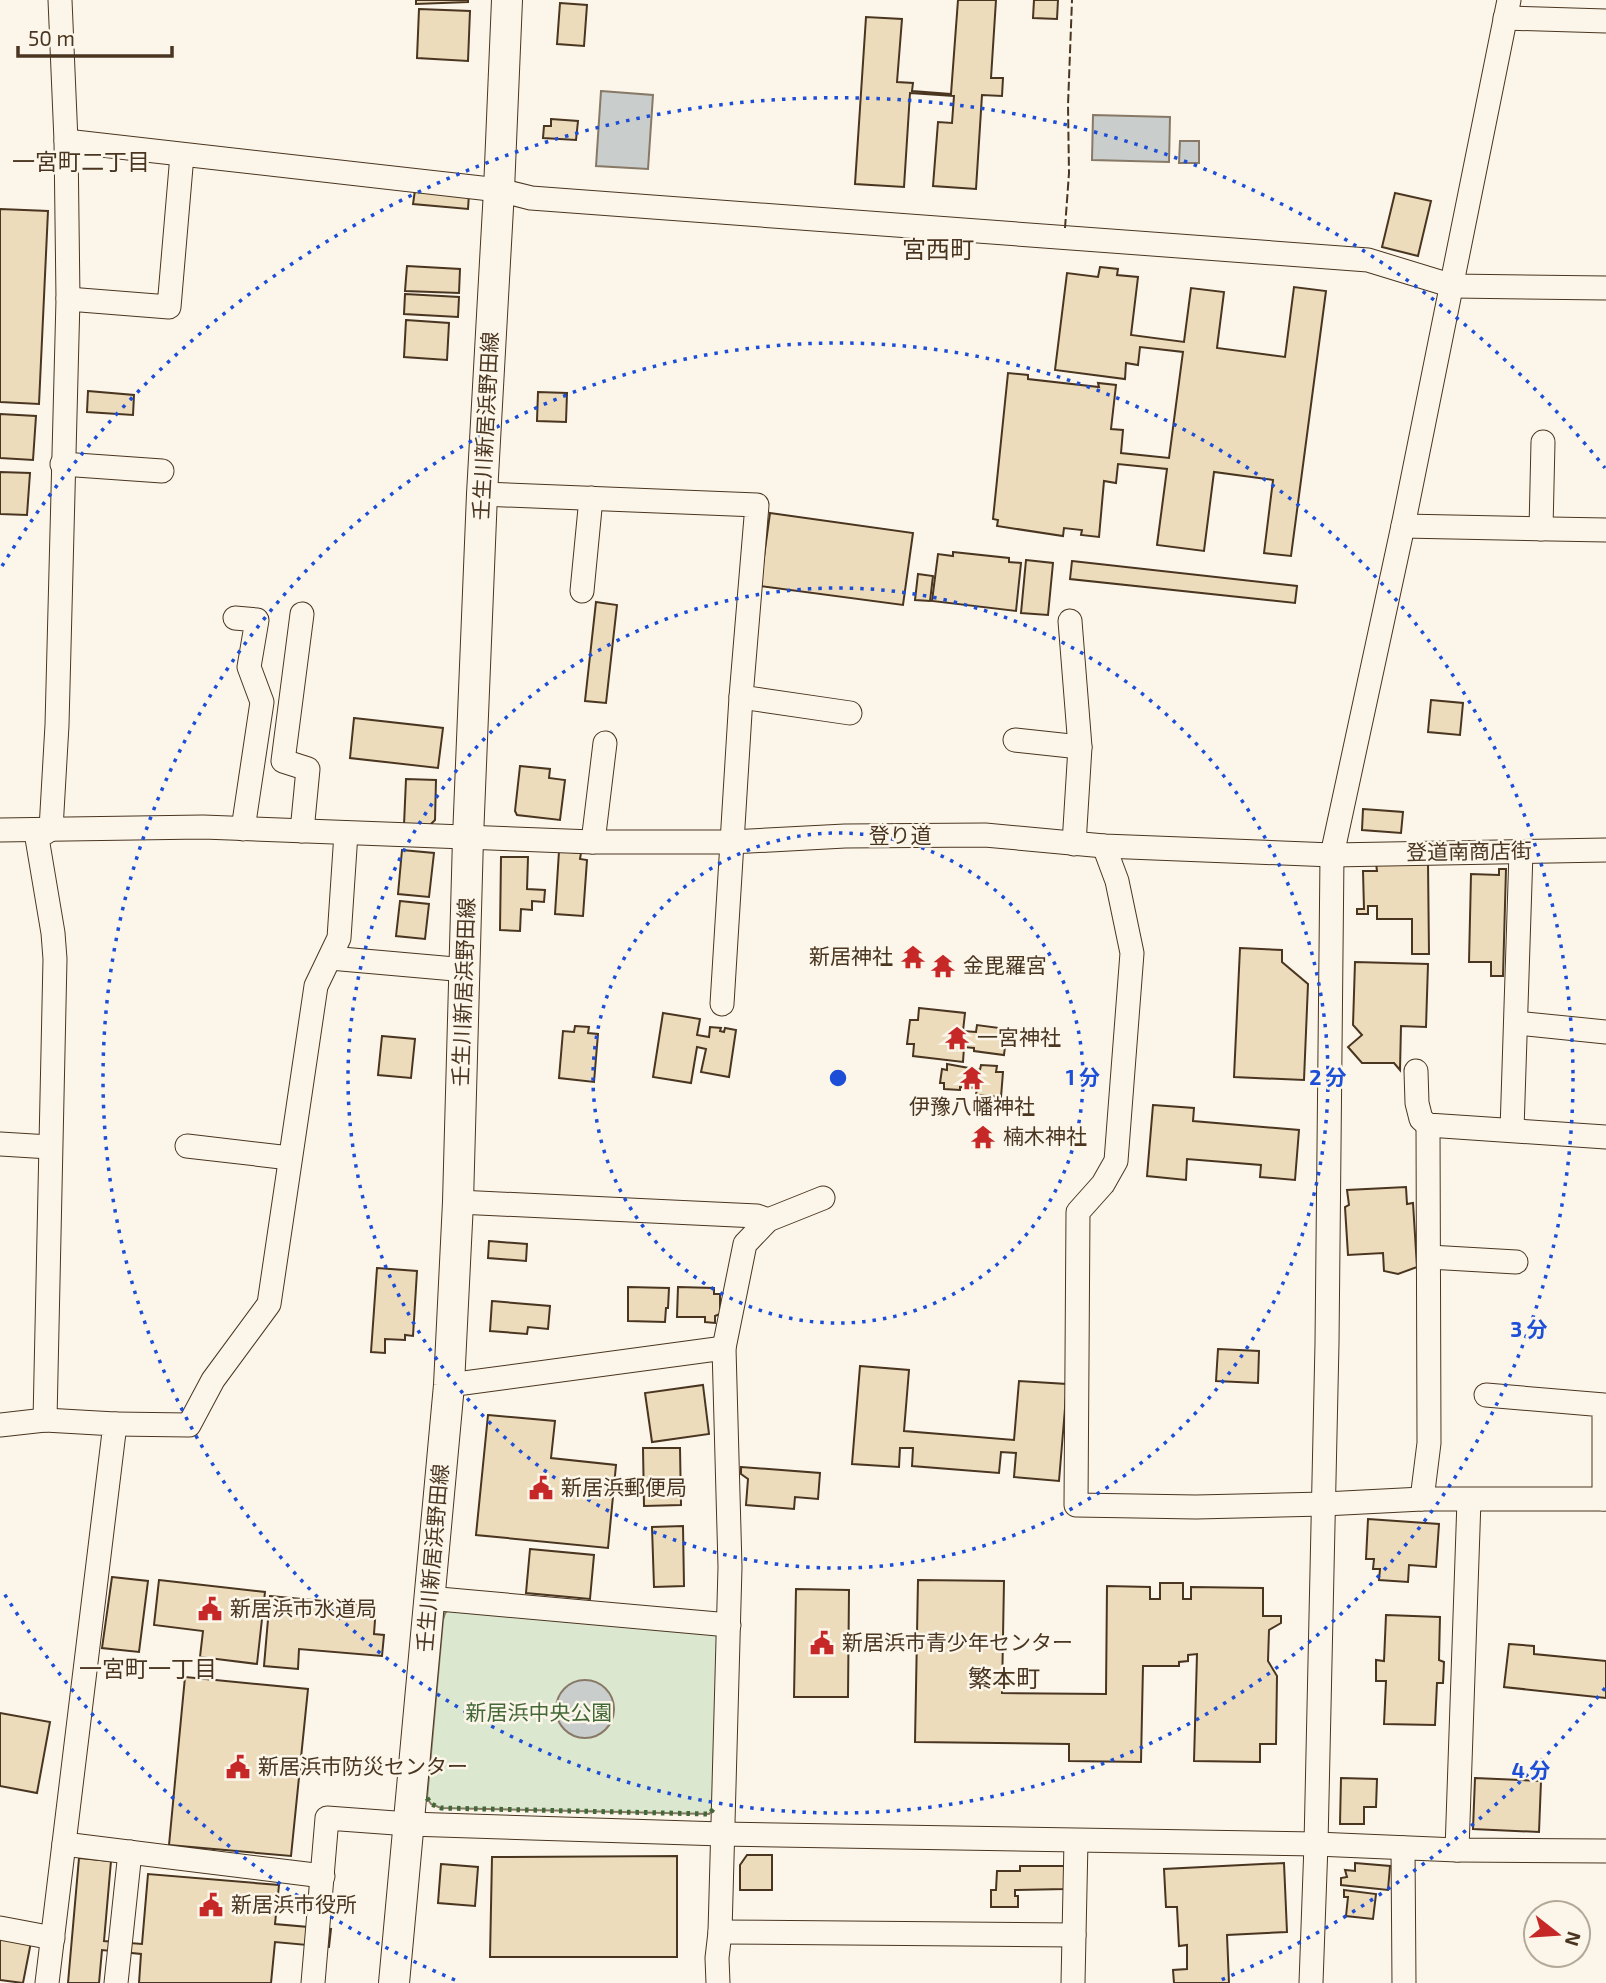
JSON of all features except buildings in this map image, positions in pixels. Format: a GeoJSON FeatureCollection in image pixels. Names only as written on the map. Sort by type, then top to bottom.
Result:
{"type":"FeatureCollection","features":[{"type":"Feature","properties":{"kind":"main road","name":"壬生川新居浜野田線"},"geometry":{"type":"LineString","coordinates":[[394,1983],[449,1385],[458,1202],[468,838],[482,494],[507,0]]}},
{"type":"Feature","properties":{"kind":"street"},"geometry":{"type":"LineString","coordinates":[[45,1420],[55,959],[37,838],[51,830],[57,725],[68,299],[66,141],[60,0]]}},
{"type":"Feature","properties":{"kind":"street"},"geometry":{"type":"LineString","coordinates":[[1311,1983],[1327,1343],[1332,855],[1453,286],[1507,9],[1606,21]]}},
{"type":"Feature","properties":{"kind":"street"},"geometry":{"type":"LineString","coordinates":[[66,141],[499,190],[531,198],[1368,260],[1453,286],[1606,288]]}},
{"type":"Feature","properties":{"kind":"street"},"geometry":{"type":"LineString","coordinates":[[68,299],[169,307],[182,155]]}},
{"type":"Feature","properties":{"kind":"street"},"geometry":{"type":"LineString","coordinates":[[1541,529],[1543,442]]}},
{"type":"Feature","properties":{"kind":"street"},"geometry":{"type":"LineString","coordinates":[[62,464],[162,471]]}},
{"type":"Feature","properties":{"kind":"street"},"geometry":{"type":"LineString","coordinates":[[482,494],[757,505],[741,698],[722,1004]]}},
{"type":"Feature","properties":{"kind":"street"},"geometry":{"type":"LineString","coordinates":[[582,591],[591,498]]}},
{"type":"Feature","properties":{"kind":"street"},"geometry":{"type":"LineString","coordinates":[[1403,526],[1606,530]]}},
{"type":"Feature","properties":{"kind":"street"},"geometry":{"type":"LineString","coordinates":[[302,614],[283,761],[308,769],[302,831]]}},
{"type":"Feature","properties":{"kind":"street"},"geometry":{"type":"LineString","coordinates":[[235,618],[257,620],[249,667],[261,702],[243,829]]}},
{"type":"Feature","properties":{"kind":"street"},"geometry":{"type":"LineString","coordinates":[[1070,621],[1080,747],[1074,844]]}},
{"type":"Feature","properties":{"kind":"street"},"geometry":{"type":"LineString","coordinates":[[741,698],[850,713]]}},
{"type":"Feature","properties":{"kind":"street"},"geometry":{"type":"LineString","coordinates":[[1015,740],[1080,747]]}},
{"type":"Feature","properties":{"kind":"street"},"geometry":{"type":"LineString","coordinates":[[593,842],[606,743]]}},
{"type":"Feature","properties":{"kind":"street","name":"登り道"},"geometry":{"type":"LineString","coordinates":[[0,830],[203,827],[593,842],[731,842],[845,836],[985,835],[1104,846],[1332,855]]}},
{"type":"Feature","properties":{"kind":"street"},"geometry":{"type":"LineString","coordinates":[[0,1425],[45,1420],[189,1425],[214,1380],[270,1304],[316,986],[339,938],[346,833]]}},
{"type":"Feature","properties":{"kind":"street"},"geometry":{"type":"LineString","coordinates":[[1104,846],[1116,881],[1132,953],[1116,1161],[1103,1184],[1078,1212],[1076,1505],[1196,1507],[1422,1499],[1605,1499],[1604,1405],[1486,1395]]}},
{"type":"Feature","properties":{"kind":"street","name":"登道南商店街"},"geometry":{"type":"LineString","coordinates":[[1332,855],[1606,850]]}},
{"type":"Feature","properties":{"kind":"street"},"geometry":{"type":"LineString","coordinates":[[1512,1130],[1521,852]]}},
{"type":"Feature","properties":{"kind":"street"},"geometry":{"type":"LineString","coordinates":[[330,958],[466,970]]}},
{"type":"Feature","properties":{"kind":"street"},"geometry":{"type":"LineString","coordinates":[[1517,1023],[1606,1032]]}},
{"type":"Feature","properties":{"kind":"street"},"geometry":{"type":"LineString","coordinates":[[1416,1071],[1417,1103],[1421,1119],[1429,1125],[1606,1137]]}},
{"type":"Feature","properties":{"kind":"street"},"geometry":{"type":"LineString","coordinates":[[1422,1499],[1429,1443],[1429,1125]]}},
{"type":"Feature","properties":{"kind":"street"},"geometry":{"type":"LineString","coordinates":[[0,1144],[50,1147]]}},
{"type":"Feature","properties":{"kind":"street"},"geometry":{"type":"LineString","coordinates":[[187,1146],[290,1158]]}},
{"type":"Feature","properties":{"kind":"street"},"geometry":{"type":"LineString","coordinates":[[718,1983],[730,1567],[724,1348],[745,1244],[768,1220],[823,1198]]}},
{"type":"Feature","properties":{"kind":"street"},"geometry":{"type":"LineString","coordinates":[[458,1202],[757,1216],[768,1220]]}},
{"type":"Feature","properties":{"kind":"street"},"geometry":{"type":"LineString","coordinates":[[1429,1257],[1516,1262]]}},
{"type":"Feature","properties":{"kind":"street"},"geometry":{"type":"LineString","coordinates":[[449,1385],[724,1348]]}},
{"type":"Feature","properties":{"kind":"street"},"geometry":{"type":"LineString","coordinates":[[47,1983],[115,1424]]}},
{"type":"Feature","properties":{"kind":"street"},"geometry":{"type":"LineString","coordinates":[[1457,1850],[1469,1500]]}},
{"type":"Feature","properties":{"kind":"street"},"geometry":{"type":"LineString","coordinates":[[428,1598],[729,1625]]}},
{"type":"Feature","properties":{"kind":"street"},"geometry":{"type":"LineString","coordinates":[[313,1983],[327,1818],[410,1824],[722,1834],[1606,1852]]}},
{"type":"Feature","properties":{"kind":"street"},"geometry":{"type":"LineString","coordinates":[[1073,1983],[1076,1841]]}},
{"type":"Feature","properties":{"kind":"street"},"geometry":{"type":"LineString","coordinates":[[64,1844],[323,1876]]}},
{"type":"Feature","properties":{"kind":"street"},"geometry":{"type":"LineString","coordinates":[[1403,1847],[1404,1983]]}},
{"type":"Feature","properties":{"kind":"street"},"geometry":{"type":"LineString","coordinates":[[116,1983],[130,1852]]}},
{"type":"Feature","properties":{"kind":"street"},"geometry":{"type":"LineString","coordinates":[[0,1927],[53,1938]]}},
{"type":"Feature","properties":{"kind":"street"},"geometry":{"type":"LineString","coordinates":[[720,1932],[1074,1934]]}},
{"type":"Feature","properties":{"kind":"green space","name":"新居浜中央公園"},"geometry":{"type":"Polygon","coordinates":[[[450,1609],[719,1632],[717,1805],[709,1814],[441,1808],[431,1804],[427,1798],[443,1620],[450,1609]]]}},
{"type":"Feature","properties":{"kind":"shaded area"},"geometry":{"type":"Polygon","coordinates":[[[601,91],[653,95],[648,169],[596,166],[601,91]]]}},
{"type":"Feature","properties":{"kind":"shaded area"},"geometry":{"type":"Polygon","coordinates":[[[1093,115],[1170,117],[1169,162],[1092,160],[1093,115]]]}},
{"type":"Feature","properties":{"kind":"shaded area"},"geometry":{"type":"Polygon","coordinates":[[[1180,141],[1199,141],[1199,163],[1179,163],[1180,141]]]}},
{"type":"Feature","properties":{"kind":"shaded area"},"geometry":{"type":"Polygon","coordinates":[[[585,1680],[596,1682],[609,1693],[614,1709],[612,1720],[601,1733],[585,1738],[574,1736],[561,1725],[556,1709],[558,1698],[569,1685],[585,1680]]]}},
{"type":"Feature","properties":{"kind":"hedge"},"geometry":{"type":"LineString","coordinates":[[427,1798],[431,1804],[441,1808],[709,1814],[715,1807]]}},
{"type":"Feature","properties":{"kind":"fence"},"geometry":{"type":"LineString","coordinates":[[1065,228],[1069,173],[1068,105],[1072,0]]}},
{"type":"Feature","properties":{"kind":"place","name":"新居神社"},"geometry":{"type":"Point","coordinates":[913,957]}},
{"type":"Feature","properties":{"kind":"place","name":"金毘羅宮"},"geometry":{"type":"Point","coordinates":[943,966]}},
{"type":"Feature","properties":{"kind":"place","name":"一宮神社"},"geometry":{"type":"Point","coordinates":[957,1038]}},
{"type":"Feature","properties":{"kind":"place","name":"伊豫八幡神社"},"geometry":{"type":"Point","coordinates":[972,1078]}},
{"type":"Feature","properties":{"kind":"place","name":"楠木神社"},"geometry":{"type":"Point","coordinates":[983,1137]}},
{"type":"Feature","properties":{"kind":"place","name":"新居浜郵便局"},"geometry":{"type":"Point","coordinates":[541,1488]}},
{"type":"Feature","properties":{"kind":"place","name":"新居浜市水道局"},"geometry":{"type":"Point","coordinates":[210,1609]}},
{"type":"Feature","properties":{"kind":"place","name":"新居浜市青少年センター"},"geometry":{"type":"Point","coordinates":[822,1643]}},
{"type":"Feature","properties":{"kind":"place","name":"新居浜市防災センター"},"geometry":{"type":"Point","coordinates":[238,1767]}},
{"type":"Feature","properties":{"kind":"place","name":"新居浜市役所"},"geometry":{"type":"Point","coordinates":[211,1905]}},
{"type":"Feature","properties":{"kind":"district","name":"一宮町二丁目"},"geometry":{"type":"Point","coordinates":[81,162]}},
{"type":"Feature","properties":{"kind":"district","name":"宮西町"},"geometry":{"type":"Point","coordinates":[938,250]}},
{"type":"Feature","properties":{"kind":"district","name":"一宮町一丁目"},"geometry":{"type":"Point","coordinates":[148,1669]}},
{"type":"Feature","properties":{"kind":"district","name":"繁本町"},"geometry":{"type":"Point","coordinates":[1004,1679]}}]}
